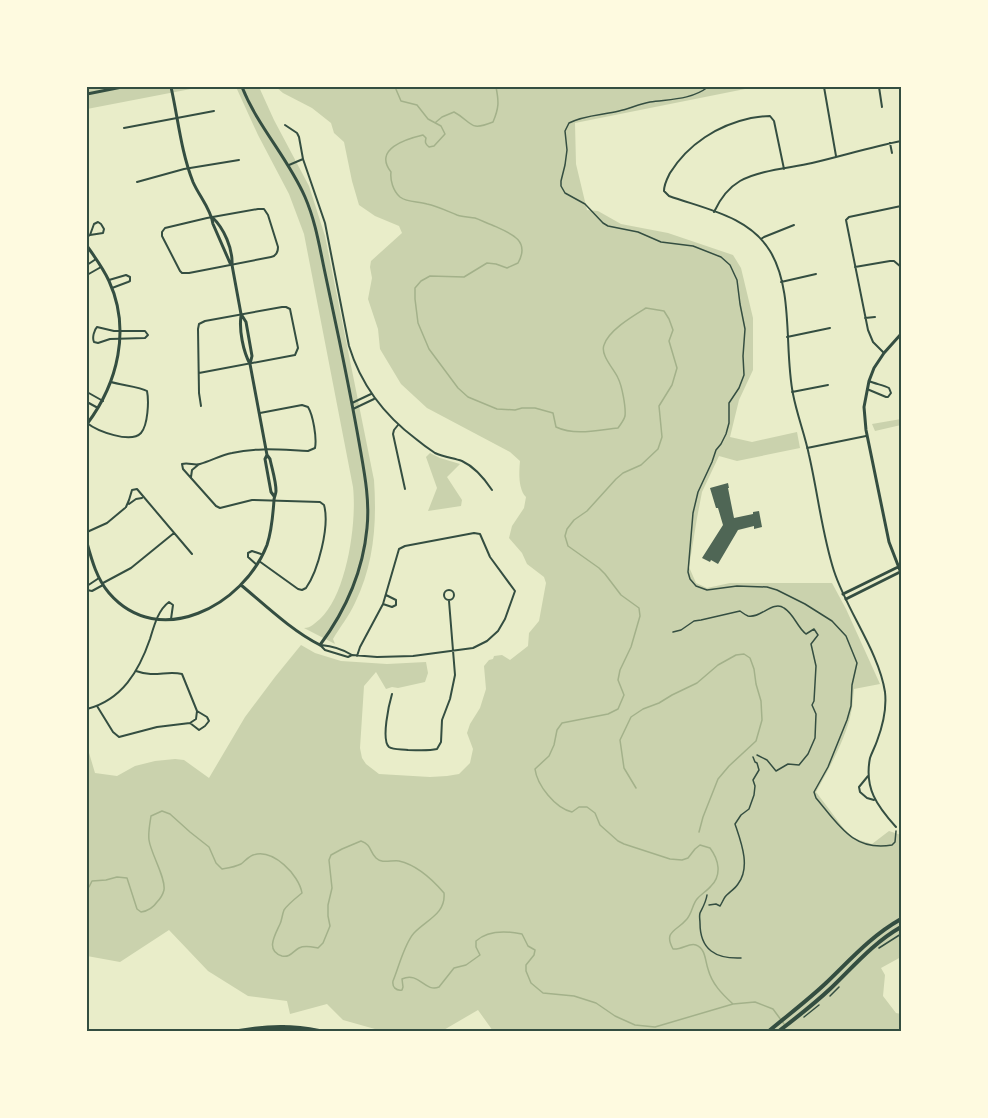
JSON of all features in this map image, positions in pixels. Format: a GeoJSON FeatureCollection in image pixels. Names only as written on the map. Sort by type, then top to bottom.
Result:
{"type":"FeatureCollection","features":[{"type":"Feature","properties":{"kind":"main road"},"geometry":{"type":"LineString","coordinates":[[769,1031],[823,985],[864,944],[901,919]]}},
{"type":"Feature","properties":{"kind":"main road"},"geometry":{"type":"LineString","coordinates":[[779,1031],[800,1018],[868,951],[901,927]]}},
{"type":"Feature","properties":{"kind":"main road"},"geometry":{"type":"LineString","coordinates":[[273,1031],[288,1026]]}},
{"type":"Feature","properties":{"kind":"main road"},"geometry":{"type":"LineString","coordinates":[[239,1031],[288,1026],[319,1031]]}},
{"type":"Feature","properties":{"kind":"street"},"geometry":{"type":"LineString","coordinates":[[87,94],[122,87]]}},
{"type":"Feature","properties":{"kind":"street"},"geometry":{"type":"LineString","coordinates":[[87,543],[93,566],[113,597],[138,614],[171,619],[185,618],[203,612],[228,597],[242,585],[258,563],[271,532],[276,491],[266,450],[250,364],[252,356],[246,322],[242,314],[232,258],[219,223],[212,217],[198,192],[189,168],[171,87]]}},
{"type":"Feature","properties":{"kind":"street"},"geometry":{"type":"LineString","coordinates":[[242,87],[257,119],[289,165],[304,195],[316,231],[352,403],[367,490],[368,519],[365,547],[359,571],[338,617],[320,645]]}},
{"type":"Feature","properties":{"kind":"street"},"geometry":{"type":"LineString","coordinates":[[824,87],[836,156]]}},
{"type":"Feature","properties":{"kind":"street"},"geometry":{"type":"LineString","coordinates":[[879,87],[882,107]]}},
{"type":"Feature","properties":{"kind":"street"},"geometry":{"type":"LineString","coordinates":[[124,128],[214,111]]}},
{"type":"Feature","properties":{"kind":"street"},"geometry":{"type":"LineString","coordinates":[[784,169],[774,122],[770,116],[763,116],[723,127],[695,144],[678,162],[664,188],[668,195],[740,222],[754,231],[776,261],[786,307],[792,392],[807,448],[828,548],[843,594],[878,668],[885,695],[884,722],[870,758],[868,776],[870,788],[882,812],[896,827]]}},
{"type":"Feature","properties":{"kind":"street"},"geometry":{"type":"LineString","coordinates":[[285,125],[299,137],[303,159],[328,235],[350,350],[371,394],[398,425],[433,452],[467,464],[485,478],[492,490]]}},
{"type":"Feature","properties":{"kind":"street"},"geometry":{"type":"LineString","coordinates":[[714,212],[727,191],[742,180],[758,174],[901,141]]}},
{"type":"Feature","properties":{"kind":"street"},"geometry":{"type":"LineString","coordinates":[[890,143],[892,153]]}},
{"type":"Feature","properties":{"kind":"street"},"geometry":{"type":"LineString","coordinates":[[289,165],[303,159]]}},
{"type":"Feature","properties":{"kind":"street"},"geometry":{"type":"LineString","coordinates":[[137,182],[189,168],[239,160]]}},
{"type":"Feature","properties":{"kind":"street"},"geometry":{"type":"LineString","coordinates":[[884,353],[871,339],[846,222],[849,217],[901,206]]}},
{"type":"Feature","properties":{"kind":"street"},"geometry":{"type":"LineString","coordinates":[[264,209],[273,229],[278,247],[277,253],[271,257],[182,273],[162,232],[168,226],[212,217],[264,209]]}},
{"type":"Feature","properties":{"kind":"street"},"geometry":{"type":"LineString","coordinates":[[98,222],[102,224],[103,233],[88,236],[93,224],[98,222]]}},
{"type":"Feature","properties":{"kind":"street"},"geometry":{"type":"LineString","coordinates":[[761,239],[794,225]]}},
{"type":"Feature","properties":{"kind":"street"},"geometry":{"type":"LineString","coordinates":[[87,246],[109,280],[117,307],[120,332],[117,359],[111,382],[103,401],[87,424],[106,433],[138,436],[145,423],[148,407],[147,391],[144,388],[111,382]]}},
{"type":"Feature","properties":{"kind":"street"},"geometry":{"type":"LineString","coordinates":[[87,265],[96,259]]}},
{"type":"Feature","properties":{"kind":"street"},"geometry":{"type":"LineString","coordinates":[[855,267],[890,261],[894,261],[901,267]]}},
{"type":"Feature","properties":{"kind":"street"},"geometry":{"type":"LineString","coordinates":[[87,275],[101,267]]}},
{"type":"Feature","properties":{"kind":"street"},"geometry":{"type":"LineString","coordinates":[[781,282],[816,274]]}},
{"type":"Feature","properties":{"kind":"street"},"geometry":{"type":"LineString","coordinates":[[109,280],[127,275],[130,277],[130,281],[112,288]]}},
{"type":"Feature","properties":{"kind":"street"},"geometry":{"type":"LineString","coordinates":[[199,373],[291,356],[297,352],[289,308],[282,307],[242,314],[200,324],[198,329],[199,393],[201,406]]}},
{"type":"Feature","properties":{"kind":"street"},"geometry":{"type":"LineString","coordinates":[[865,318],[875,317]]}},
{"type":"Feature","properties":{"kind":"street"},"geometry":{"type":"LineString","coordinates":[[98,327],[120,332],[144,330],[148,335],[145,338],[107,340],[97,344],[94,342],[95,329],[98,327]]}},
{"type":"Feature","properties":{"kind":"street"},"geometry":{"type":"LineString","coordinates":[[787,337],[830,328]]}},
{"type":"Feature","properties":{"kind":"street"},"geometry":{"type":"LineString","coordinates":[[900,570],[889,542],[864,416],[867,389],[874,368],[901,334]]}},
{"type":"Feature","properties":{"kind":"street"},"geometry":{"type":"LineString","coordinates":[[867,389],[886,397],[891,393],[889,388],[869,381]]}},
{"type":"Feature","properties":{"kind":"street"},"geometry":{"type":"LineString","coordinates":[[792,392],[828,385]]}},
{"type":"Feature","properties":{"kind":"street"},"geometry":{"type":"LineString","coordinates":[[87,392],[103,401]]}},
{"type":"Feature","properties":{"kind":"street"},"geometry":{"type":"LineString","coordinates":[[352,403],[371,394]]}},
{"type":"Feature","properties":{"kind":"street"},"geometry":{"type":"LineString","coordinates":[[353,409],[374,399]]}},
{"type":"Feature","properties":{"kind":"street"},"geometry":{"type":"LineString","coordinates":[[87,402],[98,408]]}},
{"type":"Feature","properties":{"kind":"street"},"geometry":{"type":"LineString","coordinates":[[192,479],[192,470],[198,465],[229,453],[251,450],[308,451],[315,448],[308,407],[302,405],[260,413]]}},
{"type":"Feature","properties":{"kind":"street"},"geometry":{"type":"LineString","coordinates":[[398,425],[393,434],[405,489]]}},
{"type":"Feature","properties":{"kind":"street"},"geometry":{"type":"LineString","coordinates":[[807,448],[867,436]]}},
{"type":"Feature","properties":{"kind":"street"},"geometry":{"type":"LineString","coordinates":[[198,465],[185,462],[182,464],[183,469],[220,508],[274,498],[320,502],[324,505],[325,522],[322,546],[315,569],[308,585],[303,590],[291,585],[258,563],[248,556],[248,553],[252,551],[262,555]]}},
{"type":"Feature","properties":{"kind":"street"},"geometry":{"type":"LineString","coordinates":[[126,507],[132,489],[138,489],[192,554]]}},
{"type":"Feature","properties":{"kind":"street"},"geometry":{"type":"LineString","coordinates":[[87,532],[107,523],[136,499],[145,499]]}},
{"type":"Feature","properties":{"kind":"street"},"geometry":{"type":"LineString","coordinates":[[99,578],[87,588],[92,591],[131,568],[174,533]]}},
{"type":"Feature","properties":{"kind":"street"},"geometry":{"type":"LineString","coordinates":[[242,585],[308,638],[320,645],[327,645],[352,655],[357,656],[404,656],[468,650],[495,634],[505,619],[515,592],[513,586],[489,557],[480,534],[474,533],[402,547],[398,551],[383,604],[357,656]]}},
{"type":"Feature","properties":{"kind":"street"},"geometry":{"type":"LineString","coordinates":[[843,594],[900,570]]}},
{"type":"Feature","properties":{"kind":"street"},"geometry":{"type":"LineString","coordinates":[[846,599],[900,570]]}},
{"type":"Feature","properties":{"kind":"street"},"geometry":{"type":"LineString","coordinates":[[383,604],[392,607],[396,604],[396,600],[386,595]]}},
{"type":"Feature","properties":{"kind":"street"},"geometry":{"type":"LineString","coordinates":[[87,709],[97,706],[119,692],[128,683],[144,654],[157,618],[169,602],[173,605],[171,619]]}},
{"type":"Feature","properties":{"kind":"street"},"geometry":{"type":"LineString","coordinates":[[392,694],[386,725],[388,746],[402,749],[437,749],[441,744],[443,713],[450,699],[456,670],[449,602]]}},
{"type":"Feature","properties":{"kind":"street"},"geometry":{"type":"LineString","coordinates":[[97,706],[113,732],[119,737],[150,728],[190,723],[196,719],[197,711],[183,674],[150,675],[136,671]]}},
{"type":"Feature","properties":{"kind":"street"},"geometry":{"type":"LineString","coordinates":[[190,723],[199,730],[209,721],[197,711]]}},
{"type":"Feature","properties":{"kind":"street"},"geometry":{"type":"LineString","coordinates":[[868,776],[859,787],[860,792],[867,798],[875,800]]}},
{"type":"Feature","properties":{"kind":"path"},"geometry":{"type":"LineString","coordinates":[[708,87],[682,98],[648,102],[621,111],[571,122],[565,131],[567,150],[561,186],[565,193],[585,204],[608,226],[638,232],[661,242],[693,246],[724,259],[734,270],[746,329],[742,356],[744,375],[729,403],[729,423],[726,434],[716,450],[698,492],[693,513],[688,572],[690,579],[696,586],[707,590],[737,586],[767,587],[777,590],[832,621],[846,636],[857,663],[852,685],[851,706],[828,767],[814,792],[816,798],[846,834],[865,845],[874,847],[892,845],[895,842],[896,827]]}},
{"type":"Feature","properties":{"kind":"path"},"geometry":{"type":"LineString","coordinates":[[673,632],[681,630],[694,621],[740,611],[754,616],[780,606],[788,611],[802,632],[806,634],[814,629],[818,635],[811,644],[816,666],[812,705],[816,714],[816,723],[815,738],[808,754],[800,765],[788,764],[776,771],[767,760],[757,755]]}},
{"type":"Feature","properties":{"kind":"path"},"geometry":{"type":"LineString","coordinates":[[709,905],[720,906],[726,895],[740,883],[744,871],[744,856],[735,824],[749,809],[754,795],[753,780],[759,770],[753,757]]}},
{"type":"Feature","properties":{"kind":"path"},"geometry":{"type":"LineString","coordinates":[[707,895],[700,914],[700,930],[705,944],[723,957],[741,958]]}},
{"type":"Feature","properties":{"kind":"path"},"geometry":{"type":"LineString","coordinates":[[876,951],[901,934]]}},
{"type":"Feature","properties":{"kind":"path"},"geometry":{"type":"LineString","coordinates":[[830,996],[841,986]]}},
{"type":"Feature","properties":{"kind":"path"},"geometry":{"type":"LineString","coordinates":[[800,1018],[824,1001]]}},
{"type":"Feature","properties":{"kind":"green space"},"geometry":{"type":"Polygon","coordinates":[[[201,87],[87,109],[87,88],[201,87]]]}},
{"type":"Feature","properties":{"kind":"green space"},"geometry":{"type":"Polygon","coordinates":[[[236,87],[259,87],[309,186],[325,236],[374,480],[375,512],[370,558],[355,603],[333,639],[335,644],[304,628],[315,624],[320,619],[337,593],[351,538],[353,487],[304,234],[289,194],[236,87]]]}},
{"type":"Feature","properties":{"kind":"green space"},"geometry":{"type":"Polygon","coordinates":[[[276,87],[755,87],[575,123],[576,164],[587,210],[598,211],[621,224],[668,233],[733,255],[741,268],[753,318],[753,370],[739,400],[730,437],[752,442],[797,432],[800,448],[737,461],[719,456],[702,492],[689,567],[696,583],[707,588],[730,583],[832,583],[846,609],[880,684],[854,689],[849,723],[816,792],[853,838],[872,844],[889,831],[901,835],[901,957],[881,968],[885,975],[883,996],[896,1013],[901,1014],[901,1031],[493,1031],[478,1010],[442,1031],[382,1031],[343,1020],[327,1004],[290,1014],[287,1001],[248,996],[208,971],[169,930],[120,962],[87,956],[87,746],[95,773],[117,776],[135,766],[175,759],[184,760],[209,778],[245,717],[301,645],[315,653],[341,661],[387,664],[426,662],[428,673],[425,682],[386,689],[376,672],[364,686],[360,748],[362,758],[379,774],[430,777],[459,774],[470,763],[473,749],[467,733],[480,708],[486,689],[484,666],[494,656],[502,655],[510,660],[528,646],[529,633],[539,621],[546,583],[544,577],[527,564],[522,553],[509,538],[512,526],[524,508],[526,497],[520,485],[520,461],[510,452],[427,408],[401,384],[380,349],[378,329],[368,299],[372,278],[371,261],[402,233],[399,226],[375,216],[359,205],[344,142],[334,133],[331,123],[312,108],[276,87]]]}},
{"type":"Feature","properties":{"kind":"green space"},"geometry":{"type":"Polygon","coordinates":[[[901,419],[901,425],[875,431],[872,424],[901,419]]]}},
{"type":"Feature","properties":{"kind":"green space"},"geometry":{"type":"Polygon","coordinates":[[[430,453],[460,464],[447,477],[462,500],[461,506],[428,511],[437,488],[426,457],[430,453]]]}},
{"type":"Feature","properties":{"kind":"building"},"geometry":{"type":"Polygon","coordinates":[[[728,483],[734,518],[759,511],[762,527],[754,529],[754,526],[738,530],[718,564],[702,558],[723,525],[710,488],[728,483]]]}},
{"type":"Feature","properties":{"kind":"waterway"},"geometry":{"type":"LineString","coordinates":[[395,87],[401,101],[417,105],[428,119],[441,126],[445,134],[434,146],[429,147],[423,135],[401,142],[389,151],[386,157],[387,164],[391,172],[392,185],[398,195],[406,200],[431,205],[492,225],[512,234],[522,248],[518,263],[507,268],[487,263],[464,277],[430,276],[415,288],[418,323],[429,349],[458,388],[468,397],[497,409],[535,408],[553,413],[556,427],[563,430],[587,432],[618,428],[625,416],[625,407],[621,386],[604,353],[604,345],[616,329],[646,308],[664,311],[669,319],[673,330],[669,341],[677,368],[672,385],[659,406],[662,437],[658,449],[641,465],[623,473],[616,479],[587,511],[574,520],[565,536],[568,546],[599,568],[621,595],[639,608],[640,616],[631,647],[620,670],[618,680],[624,695],[618,709],[608,714],[562,723],[557,730],[549,756],[535,769],[539,782],[553,801],[572,812],[579,807],[587,807],[595,813],[600,825],[624,844],[670,859],[682,860],[688,858],[700,845],[710,848],[716,857],[717,877],[697,899],[688,918],[672,932],[670,943],[673,949],[691,945],[699,947],[715,984],[733,1004],[755,1002],[773,1009],[784,1024]]}},
{"type":"Feature","properties":{"kind":"waterway"},"geometry":{"type":"LineString","coordinates":[[436,122],[454,112],[471,125],[479,126],[493,122],[498,105],[496,87]]}},
{"type":"Feature","properties":{"kind":"waterway"},"geometry":{"type":"LineString","coordinates":[[636,788],[624,768],[620,740],[631,717],[697,683],[718,665],[736,655],[744,654],[750,658],[761,701],[762,720],[756,741],[718,779],[699,832]]}},
{"type":"Feature","properties":{"kind":"waterway"},"geometry":{"type":"LineString","coordinates":[[87,887],[92,881],[117,877],[127,878],[137,909],[141,912],[154,906],[162,895],[164,885],[150,846],[149,831],[151,816],[162,811],[170,814],[209,847],[216,863],[222,869],[239,865],[251,856],[261,854],[277,859],[290,871],[296,878],[302,893],[284,910],[273,942],[277,954],[287,956],[301,947],[318,948],[323,943],[330,926],[328,905],[332,888],[329,860],[331,855],[361,841],[369,846],[378,860],[399,861],[412,866],[444,893],[444,900],[439,911],[414,933],[407,943],[393,981],[396,989],[402,990],[402,979],[408,977],[430,987],[439,987],[454,968],[466,965],[480,955],[476,941],[492,933],[504,932],[522,934],[528,946],[535,950],[526,965],[526,971],[531,983],[543,993],[574,996],[596,1003],[615,1016],[635,1025],[655,1027],[733,1004]]}}]}
